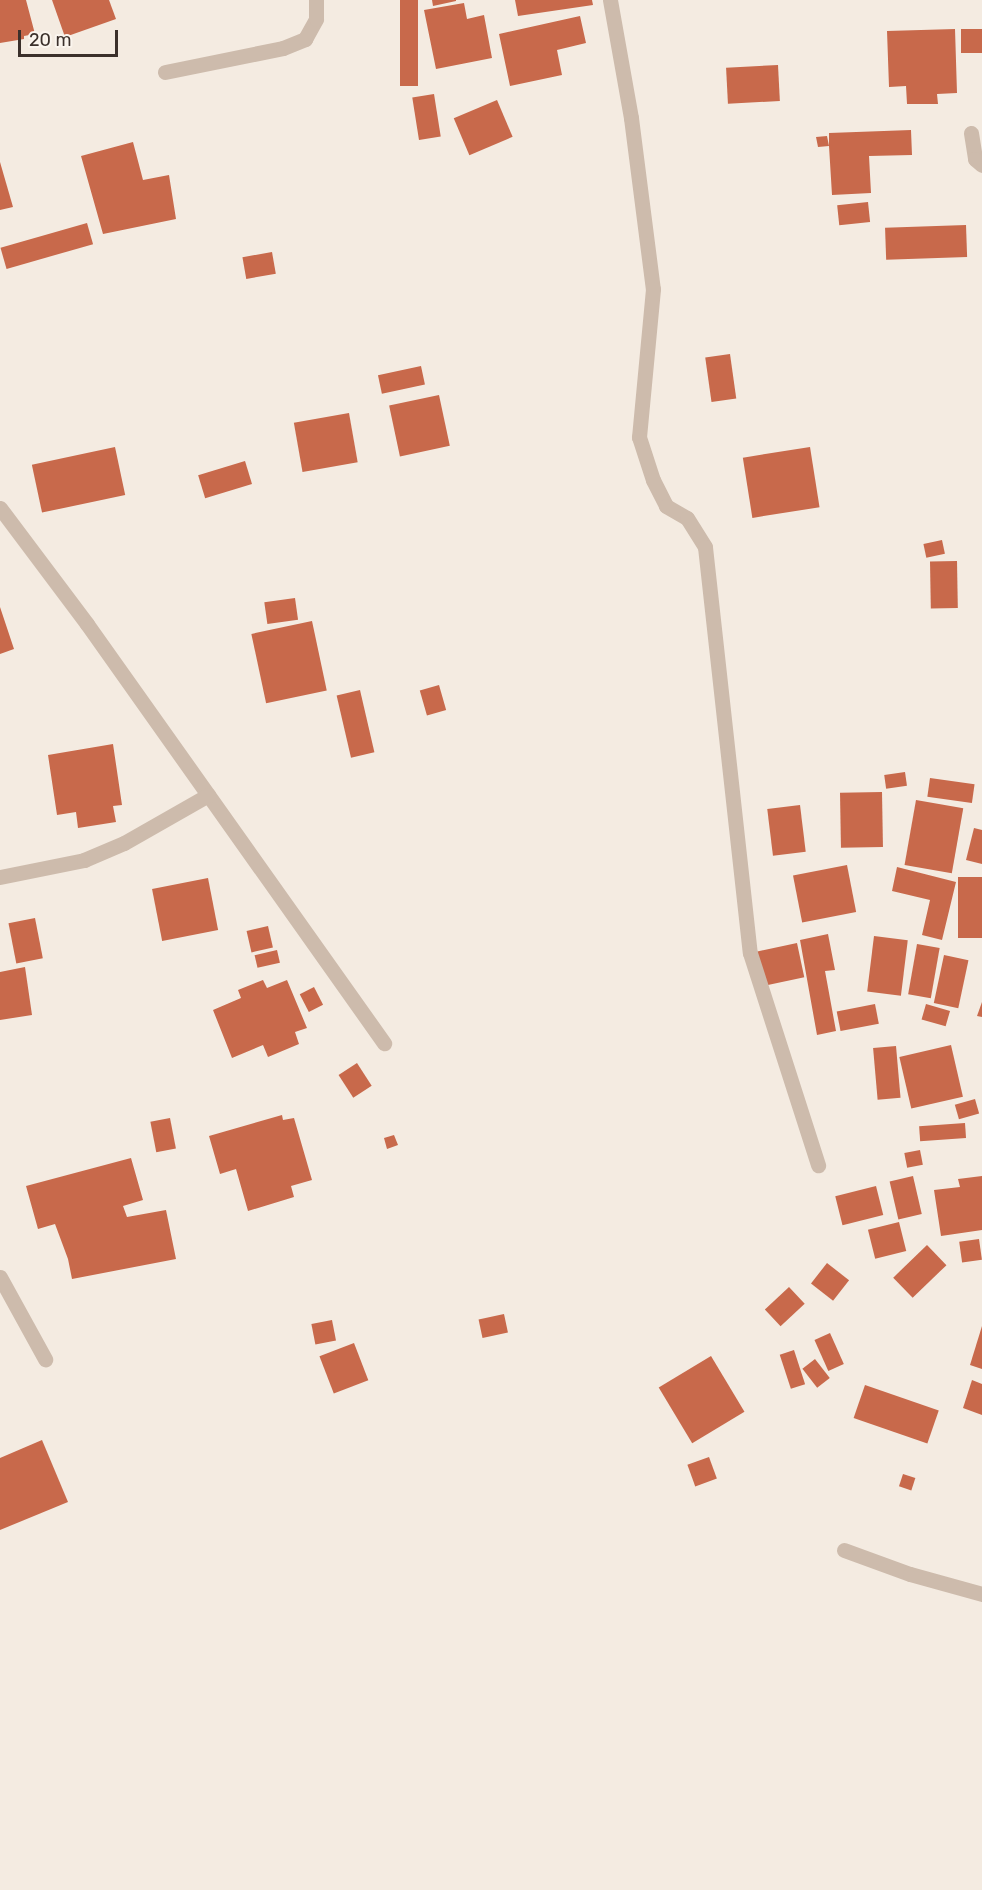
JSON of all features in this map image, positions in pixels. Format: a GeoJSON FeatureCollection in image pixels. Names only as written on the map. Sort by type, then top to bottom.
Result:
{"type":"FeatureCollection","features":[{"type":"Feature","properties":{"kind":"street"},"geometry":{"type":"LineString","coordinates":[[165,72],[283,48],[305,39],[316,19],[316,0]]}},
{"type":"Feature","properties":{"kind":"street"},"geometry":{"type":"LineString","coordinates":[[610,0],[631,118],[653,289],[639,437],[653,480],[666,506],[687,518],[705,547],[750,952],[818,1164]]}},
{"type":"Feature","properties":{"kind":"street"},"geometry":{"type":"LineString","coordinates":[[971,133],[975,159],[982,165]]}},
{"type":"Feature","properties":{"kind":"street"},"geometry":{"type":"LineString","coordinates":[[0,508],[87,624],[384,1043]]}},
{"type":"Feature","properties":{"kind":"street"},"geometry":{"type":"LineString","coordinates":[[0,877],[84,860],[124,843],[208,795]]}},
{"type":"Feature","properties":{"kind":"street"},"geometry":{"type":"LineString","coordinates":[[0,1277],[45,1359]]}},
{"type":"Feature","properties":{"kind":"street"},"geometry":{"type":"LineString","coordinates":[[844,1550],[910,1574],[982,1594]]}},
{"type":"Feature","properties":{"kind":"building"},"geometry":{"type":"Polygon","coordinates":[[[0,0],[26,0],[35,34],[24,36],[24,39],[0,43],[0,0]]]}},
{"type":"Feature","properties":{"kind":"building"},"geometry":{"type":"Polygon","coordinates":[[[52,0],[109,0],[116,19],[65,37],[52,0]]]}},
{"type":"Feature","properties":{"kind":"building"},"geometry":{"type":"Polygon","coordinates":[[[400,0],[418,0],[418,86],[400,86],[400,0]]]}},
{"type":"Feature","properties":{"kind":"building"},"geometry":{"type":"Polygon","coordinates":[[[432,0],[456,0],[456,1],[433,6],[432,0]]]}},
{"type":"Feature","properties":{"kind":"building"},"geometry":{"type":"Polygon","coordinates":[[[515,0],[592,0],[593,5],[518,16],[515,0]]]}},
{"type":"Feature","properties":{"kind":"building"},"geometry":{"type":"Polygon","coordinates":[[[464,3],[467,19],[484,15],[492,58],[436,69],[424,10],[464,3]]]}},
{"type":"Feature","properties":{"kind":"building"},"geometry":{"type":"Polygon","coordinates":[[[580,16],[586,43],[557,50],[562,75],[510,86],[499,34],[580,16]]]}},
{"type":"Feature","properties":{"kind":"building"},"geometry":{"type":"Polygon","coordinates":[[[955,29],[957,93],[937,94],[938,104],[907,104],[906,86],[889,87],[887,31],[955,29]]]}},
{"type":"Feature","properties":{"kind":"building"},"geometry":{"type":"Polygon","coordinates":[[[961,29],[982,29],[982,53],[961,53],[961,29]]]}},
{"type":"Feature","properties":{"kind":"building"},"geometry":{"type":"Polygon","coordinates":[[[778,65],[780,101],[728,104],[726,68],[778,65]]]}},
{"type":"Feature","properties":{"kind":"building"},"geometry":{"type":"Polygon","coordinates":[[[434,94],[441,136],[419,140],[412,97],[434,94]]]}},
{"type":"Feature","properties":{"kind":"building"},"geometry":{"type":"Polygon","coordinates":[[[497,100],[513,137],[469,155],[454,118],[497,100]]]}},
{"type":"Feature","properties":{"kind":"building"},"geometry":{"type":"Polygon","coordinates":[[[911,130],[912,155],[869,156],[871,193],[832,195],[829,133],[911,130]]]}},
{"type":"Feature","properties":{"kind":"building"},"geometry":{"type":"Polygon","coordinates":[[[827,136],[829,146],[818,147],[816,137],[827,136]]]}},
{"type":"Feature","properties":{"kind":"building"},"geometry":{"type":"Polygon","coordinates":[[[133,142],[143,180],[169,175],[176,219],[103,234],[81,156],[133,142]]]}},
{"type":"Feature","properties":{"kind":"building"},"geometry":{"type":"Polygon","coordinates":[[[0,162],[13,207],[0,210],[0,162]]]}},
{"type":"Feature","properties":{"kind":"building"},"geometry":{"type":"Polygon","coordinates":[[[868,202],[870,222],[839,225],[837,205],[868,202]]]}},
{"type":"Feature","properties":{"kind":"building"},"geometry":{"type":"Polygon","coordinates":[[[87,223],[93,244],[7,269],[0,248],[87,223]]]}},
{"type":"Feature","properties":{"kind":"building"},"geometry":{"type":"Polygon","coordinates":[[[966,225],[967,257],[886,260],[885,228],[966,225]]]}},
{"type":"Feature","properties":{"kind":"building"},"geometry":{"type":"Polygon","coordinates":[[[272,252],[276,274],[246,279],[242,257],[272,252]]]}},
{"type":"Feature","properties":{"kind":"building"},"geometry":{"type":"Polygon","coordinates":[[[730,354],[736,399],[712,402],[705,357],[730,354]]]}},
{"type":"Feature","properties":{"kind":"building"},"geometry":{"type":"Polygon","coordinates":[[[421,366],[425,385],[382,394],[378,375],[421,366]]]}},
{"type":"Feature","properties":{"kind":"building"},"geometry":{"type":"Polygon","coordinates":[[[439,395],[450,446],[400,456],[389,406],[439,395]]]}},
{"type":"Feature","properties":{"kind":"building"},"geometry":{"type":"Polygon","coordinates":[[[349,413],[358,462],[303,472],[294,423],[349,413]]]}},
{"type":"Feature","properties":{"kind":"building"},"geometry":{"type":"Polygon","coordinates":[[[115,447],[125,495],[42,513],[32,465],[115,447]]]}},
{"type":"Feature","properties":{"kind":"building"},"geometry":{"type":"Polygon","coordinates":[[[810,447],[820,507],[752,518],[743,458],[810,447]]]}},
{"type":"Feature","properties":{"kind":"building"},"geometry":{"type":"Polygon","coordinates":[[[245,461],[252,484],[205,498],[198,475],[245,461]]]}},
{"type":"Feature","properties":{"kind":"building"},"geometry":{"type":"Polygon","coordinates":[[[942,540],[945,554],[926,558],[923,544],[942,540]]]}},
{"type":"Feature","properties":{"kind":"building"},"geometry":{"type":"Polygon","coordinates":[[[930,561],[957,561],[958,608],[931,608],[930,561]]]}},
{"type":"Feature","properties":{"kind":"building"},"geometry":{"type":"Polygon","coordinates":[[[295,598],[298,620],[267,624],[264,602],[295,598]]]}},
{"type":"Feature","properties":{"kind":"building"},"geometry":{"type":"Polygon","coordinates":[[[0,607],[14,649],[0,654],[0,607]]]}},
{"type":"Feature","properties":{"kind":"building"},"geometry":{"type":"Polygon","coordinates":[[[312,621],[327,690],[266,703],[251,634],[312,621]]]}},
{"type":"Feature","properties":{"kind":"building"},"geometry":{"type":"Polygon","coordinates":[[[439,685],[446,710],[427,716],[420,691],[439,685]]]}},
{"type":"Feature","properties":{"kind":"building"},"geometry":{"type":"Polygon","coordinates":[[[360,690],[374,752],[351,758],[337,695],[360,690]]]}},
{"type":"Feature","properties":{"kind":"building"},"geometry":{"type":"Polygon","coordinates":[[[113,744],[122,805],[113,806],[116,822],[78,828],[76,812],[57,815],[48,755],[113,744]]]}},
{"type":"Feature","properties":{"kind":"building"},"geometry":{"type":"Polygon","coordinates":[[[905,772],[907,786],[886,789],[884,775],[905,772]]]}},
{"type":"Feature","properties":{"kind":"building"},"geometry":{"type":"Polygon","coordinates":[[[930,778],[975,784],[972,803],[927,797],[930,778]]]}},
{"type":"Feature","properties":{"kind":"building"},"geometry":{"type":"Polygon","coordinates":[[[882,792],[883,847],[841,848],[840,793],[882,792]]]}},
{"type":"Feature","properties":{"kind":"building"},"geometry":{"type":"Polygon","coordinates":[[[916,800],[963,808],[952,873],[905,865],[916,800]]]}},
{"type":"Feature","properties":{"kind":"building"},"geometry":{"type":"Polygon","coordinates":[[[800,805],[806,852],[773,856],[767,809],[800,805]]]}},
{"type":"Feature","properties":{"kind":"building"},"geometry":{"type":"Polygon","coordinates":[[[974,828],[982,830],[982,864],[966,860],[974,828]]]}},
{"type":"Feature","properties":{"kind":"building"},"geometry":{"type":"Polygon","coordinates":[[[847,865],[856,912],[802,923],[793,875],[847,865]]]}},
{"type":"Feature","properties":{"kind":"building"},"geometry":{"type":"Polygon","coordinates":[[[897,867],[956,882],[942,940],[922,935],[930,900],[892,891],[897,867]]]}},
{"type":"Feature","properties":{"kind":"building"},"geometry":{"type":"Polygon","coordinates":[[[958,877],[982,877],[982,938],[958,938],[958,877]]]}},
{"type":"Feature","properties":{"kind":"building"},"geometry":{"type":"Polygon","coordinates":[[[208,878],[218,930],[162,941],[152,889],[208,878]]]}},
{"type":"Feature","properties":{"kind":"building"},"geometry":{"type":"Polygon","coordinates":[[[35,918],[43,958],[16,963],[8,923],[35,918]]]}},
{"type":"Feature","properties":{"kind":"building"},"geometry":{"type":"Polygon","coordinates":[[[268,926],[273,947],[252,952],[247,931],[268,926]]]}},
{"type":"Feature","properties":{"kind":"building"},"geometry":{"type":"Polygon","coordinates":[[[828,934],[835,970],[825,971],[836,1031],[817,1035],[800,940],[828,934]]]}},
{"type":"Feature","properties":{"kind":"building"},"geometry":{"type":"Polygon","coordinates":[[[874,936],[908,940],[901,996],[867,992],[874,936]]]}},
{"type":"Feature","properties":{"kind":"building"},"geometry":{"type":"Polygon","coordinates":[[[797,943],[804,977],[761,986],[754,952],[797,943]]]}},
{"type":"Feature","properties":{"kind":"building"},"geometry":{"type":"Polygon","coordinates":[[[917,944],[940,948],[931,998],[908,994],[917,944]]]}},
{"type":"Feature","properties":{"kind":"building"},"geometry":{"type":"Polygon","coordinates":[[[277,950],[280,963],[258,968],[255,955],[277,950]]]}},
{"type":"Feature","properties":{"kind":"building"},"geometry":{"type":"Polygon","coordinates":[[[944,955],[968,960],[958,1008],[934,1003],[944,955]]]}},
{"type":"Feature","properties":{"kind":"building"},"geometry":{"type":"Polygon","coordinates":[[[25,967],[32,1015],[0,1020],[0,972],[25,967]]]}},
{"type":"Feature","properties":{"kind":"building"},"geometry":{"type":"Polygon","coordinates":[[[263,980],[267,988],[287,980],[307,1028],[295,1032],[299,1044],[268,1057],[263,1045],[232,1058],[213,1010],[241,998],[238,990],[263,980]]]}},
{"type":"Feature","properties":{"kind":"building"},"geometry":{"type":"Polygon","coordinates":[[[314,987],[323,1005],[309,1012],[300,994],[314,987]]]}},
{"type":"Feature","properties":{"kind":"building"},"geometry":{"type":"Polygon","coordinates":[[[982,1002],[982,1017],[977,1016],[982,1002]]]}},
{"type":"Feature","properties":{"kind":"building"},"geometry":{"type":"Polygon","coordinates":[[[875,1004],[879,1024],[841,1031],[837,1011],[875,1004]]]}},
{"type":"Feature","properties":{"kind":"building"},"geometry":{"type":"Polygon","coordinates":[[[926,1004],[950,1011],[946,1026],[922,1019],[926,1004]]]}},
{"type":"Feature","properties":{"kind":"building"},"geometry":{"type":"Polygon","coordinates":[[[951,1045],[963,1097],[911,1109],[899,1057],[951,1045]]]}},
{"type":"Feature","properties":{"kind":"building"},"geometry":{"type":"Polygon","coordinates":[[[896,1046],[901,1098],[878,1100],[873,1048],[896,1046]]]}},
{"type":"Feature","properties":{"kind":"building"},"geometry":{"type":"Polygon","coordinates":[[[357,1063],[372,1086],[353,1098],[339,1075],[357,1063]]]}},
{"type":"Feature","properties":{"kind":"building"},"geometry":{"type":"Polygon","coordinates":[[[975,1099],[979,1113],[959,1119],[955,1105],[975,1099]]]}},
{"type":"Feature","properties":{"kind":"building"},"geometry":{"type":"Polygon","coordinates":[[[282,1115],[283,1120],[294,1118],[312,1180],[291,1186],[294,1197],[248,1211],[236,1169],[220,1174],[209,1136],[282,1115]]]}},
{"type":"Feature","properties":{"kind":"building"},"geometry":{"type":"Polygon","coordinates":[[[170,1118],[176,1148],[156,1152],[150,1122],[170,1118]]]}},
{"type":"Feature","properties":{"kind":"building"},"geometry":{"type":"Polygon","coordinates":[[[965,1123],[966,1138],[920,1141],[919,1126],[965,1123]]]}},
{"type":"Feature","properties":{"kind":"building"},"geometry":{"type":"Polygon","coordinates":[[[394,1135],[398,1145],[387,1149],[384,1138],[394,1135]]]}},
{"type":"Feature","properties":{"kind":"building"},"geometry":{"type":"Polygon","coordinates":[[[920,1150],[923,1165],[907,1168],[904,1153],[920,1150]]]}},
{"type":"Feature","properties":{"kind":"building"},"geometry":{"type":"Polygon","coordinates":[[[131,1158],[143,1200],[123,1206],[127,1217],[166,1210],[176,1259],[72,1279],[68,1259],[55,1224],[38,1229],[26,1186],[131,1158]]]}},
{"type":"Feature","properties":{"kind":"building"},"geometry":{"type":"Polygon","coordinates":[[[913,1176],[922,1214],[898,1219],[890,1181],[913,1176]]]}},
{"type":"Feature","properties":{"kind":"building"},"geometry":{"type":"Polygon","coordinates":[[[982,1176],[982,1230],[941,1236],[934,1190],[960,1187],[958,1179],[982,1176]]]}},
{"type":"Feature","properties":{"kind":"building"},"geometry":{"type":"Polygon","coordinates":[[[876,1186],[883,1215],[843,1225],[835,1196],[876,1186]]]}},
{"type":"Feature","properties":{"kind":"building"},"geometry":{"type":"Polygon","coordinates":[[[899,1222],[906,1251],[875,1259],[868,1230],[899,1222]]]}},
{"type":"Feature","properties":{"kind":"building"},"geometry":{"type":"Polygon","coordinates":[[[979,1239],[982,1260],[962,1263],[959,1242],[979,1239]]]}},
{"type":"Feature","properties":{"kind":"building"},"geometry":{"type":"Polygon","coordinates":[[[927,1245],[946,1265],[913,1298],[893,1278],[927,1245]]]}},
{"type":"Feature","properties":{"kind":"building"},"geometry":{"type":"Polygon","coordinates":[[[827,1263],[849,1280],[833,1301],[811,1283],[827,1263]]]}},
{"type":"Feature","properties":{"kind":"building"},"geometry":{"type":"Polygon","coordinates":[[[789,1287],[805,1304],[781,1326],[765,1310],[789,1287]]]}},
{"type":"Feature","properties":{"kind":"building"},"geometry":{"type":"Polygon","coordinates":[[[504,1314],[508,1333],[483,1338],[479,1319],[504,1314]]]}},
{"type":"Feature","properties":{"kind":"building"},"geometry":{"type":"Polygon","coordinates":[[[332,1320],[336,1341],[315,1345],[311,1324],[332,1320]]]}},
{"type":"Feature","properties":{"kind":"building"},"geometry":{"type":"Polygon","coordinates":[[[982,1326],[982,1369],[970,1365],[982,1326]]]}},
{"type":"Feature","properties":{"kind":"building"},"geometry":{"type":"Polygon","coordinates":[[[830,1333],[844,1364],[828,1371],[814,1340],[830,1333]]]}},
{"type":"Feature","properties":{"kind":"building"},"geometry":{"type":"Polygon","coordinates":[[[354,1343],[368,1380],[334,1394],[319,1356],[354,1343]]]}},
{"type":"Feature","properties":{"kind":"building"},"geometry":{"type":"Polygon","coordinates":[[[794,1350],[805,1384],[791,1389],[780,1355],[794,1350]]]}},
{"type":"Feature","properties":{"kind":"building"},"geometry":{"type":"Polygon","coordinates":[[[711,1356],[744,1412],[692,1443],[659,1387],[711,1356]]]}},
{"type":"Feature","properties":{"kind":"building"},"geometry":{"type":"Polygon","coordinates":[[[815,1359],[830,1378],[817,1388],[802,1369],[815,1359]]]}},
{"type":"Feature","properties":{"kind":"building"},"geometry":{"type":"Polygon","coordinates":[[[972,1380],[982,1384],[982,1415],[963,1408],[972,1380]]]}},
{"type":"Feature","properties":{"kind":"building"},"geometry":{"type":"Polygon","coordinates":[[[865,1385],[939,1410],[927,1443],[854,1418],[865,1385]]]}},
{"type":"Feature","properties":{"kind":"building"},"geometry":{"type":"Polygon","coordinates":[[[42,1440],[68,1502],[0,1530],[0,1458],[42,1440]]]}},
{"type":"Feature","properties":{"kind":"building"},"geometry":{"type":"Polygon","coordinates":[[[709,1457],[717,1479],[695,1486],[687,1465],[709,1457]]]}},
{"type":"Feature","properties":{"kind":"building"},"geometry":{"type":"Polygon","coordinates":[[[903,1474],[915,1478],[911,1490],[899,1486],[903,1474]]]}}]}
